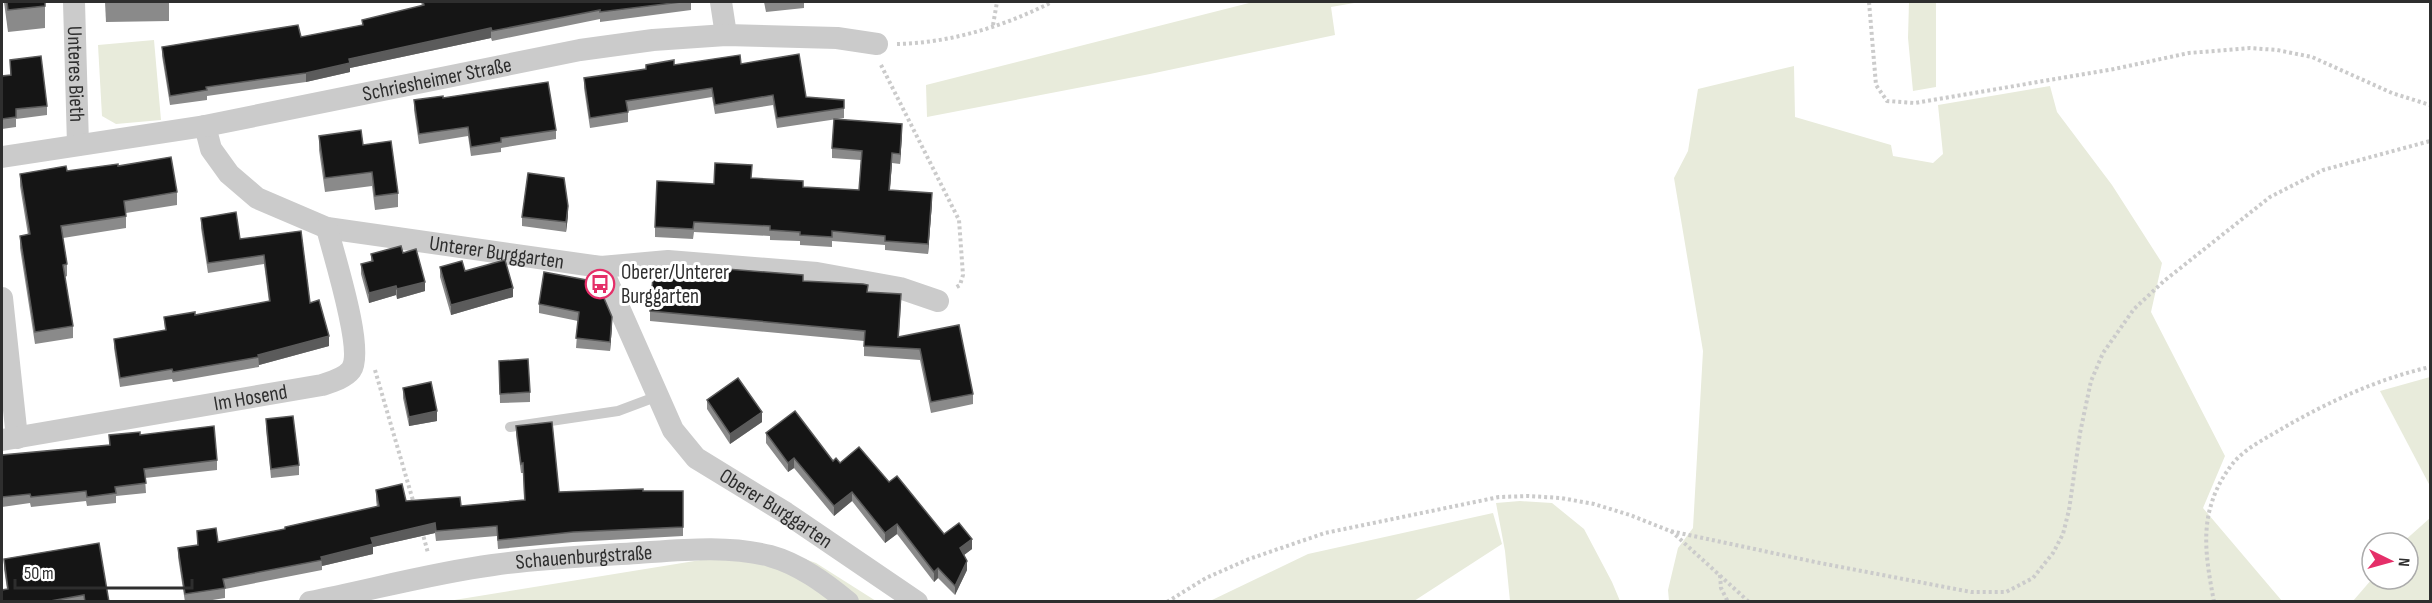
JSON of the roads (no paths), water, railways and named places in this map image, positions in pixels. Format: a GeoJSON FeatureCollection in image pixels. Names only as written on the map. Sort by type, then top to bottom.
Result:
{"type":"FeatureCollection","features":[{"type":"Feature","properties":{"kind":"street","name":"Unteres Bieth"},"geometry":{"type":"LineString","coordinates":[[74,2],[78,146]]}},
{"type":"Feature","properties":{"kind":"street"},"geometry":{"type":"LineString","coordinates":[[722,2],[726,35]]}},
{"type":"Feature","properties":{"kind":"street","name":"Schriesheimer Straße"},"geometry":{"type":"LineString","coordinates":[[2,157],[205,126],[580,50],[653,40],[726,35],[837,38],[877,44]]}},
{"type":"Feature","properties":{"kind":"street","name":"Unterer Burggarten"},"geometry":{"type":"LineString","coordinates":[[205,126],[211,149],[229,174],[256,198],[327,228],[602,267],[668,261],[817,273],[900,288],[938,302]]}},
{"type":"Feature","properties":{"kind":"street","name":"Im Hosend"},"geometry":{"type":"LineString","coordinates":[[9,439],[322,385],[337,380],[351,369],[355,357],[354,334],[327,228]]}},
{"type":"Feature","properties":{"kind":"street","name":"Oberer Burggarten"},"geometry":{"type":"LineString","coordinates":[[602,267],[673,430],[696,458],[786,513],[917,602]]}},
{"type":"Feature","properties":{"kind":"street"},"geometry":{"type":"LineString","coordinates":[[2,298],[9,439]]}},
{"type":"Feature","properties":{"kind":"street","name":"Schauenburgstraße"},"geometry":{"type":"LineString","coordinates":[[310,602],[492,565],[560,557],[694,549],[737,551],[770,556],[802,570],[829,586],[848,602]]}},
{"type":"Feature","properties":{"kind":"lane"},"geometry":{"type":"LineString","coordinates":[[510,427],[618,411],[658,396]]}},
{"type":"Feature","properties":{"kind":"place","name":"Oberer/Unterer Burggarten"},"geometry":{"type":"Point","coordinates":[600,284]}}]}
